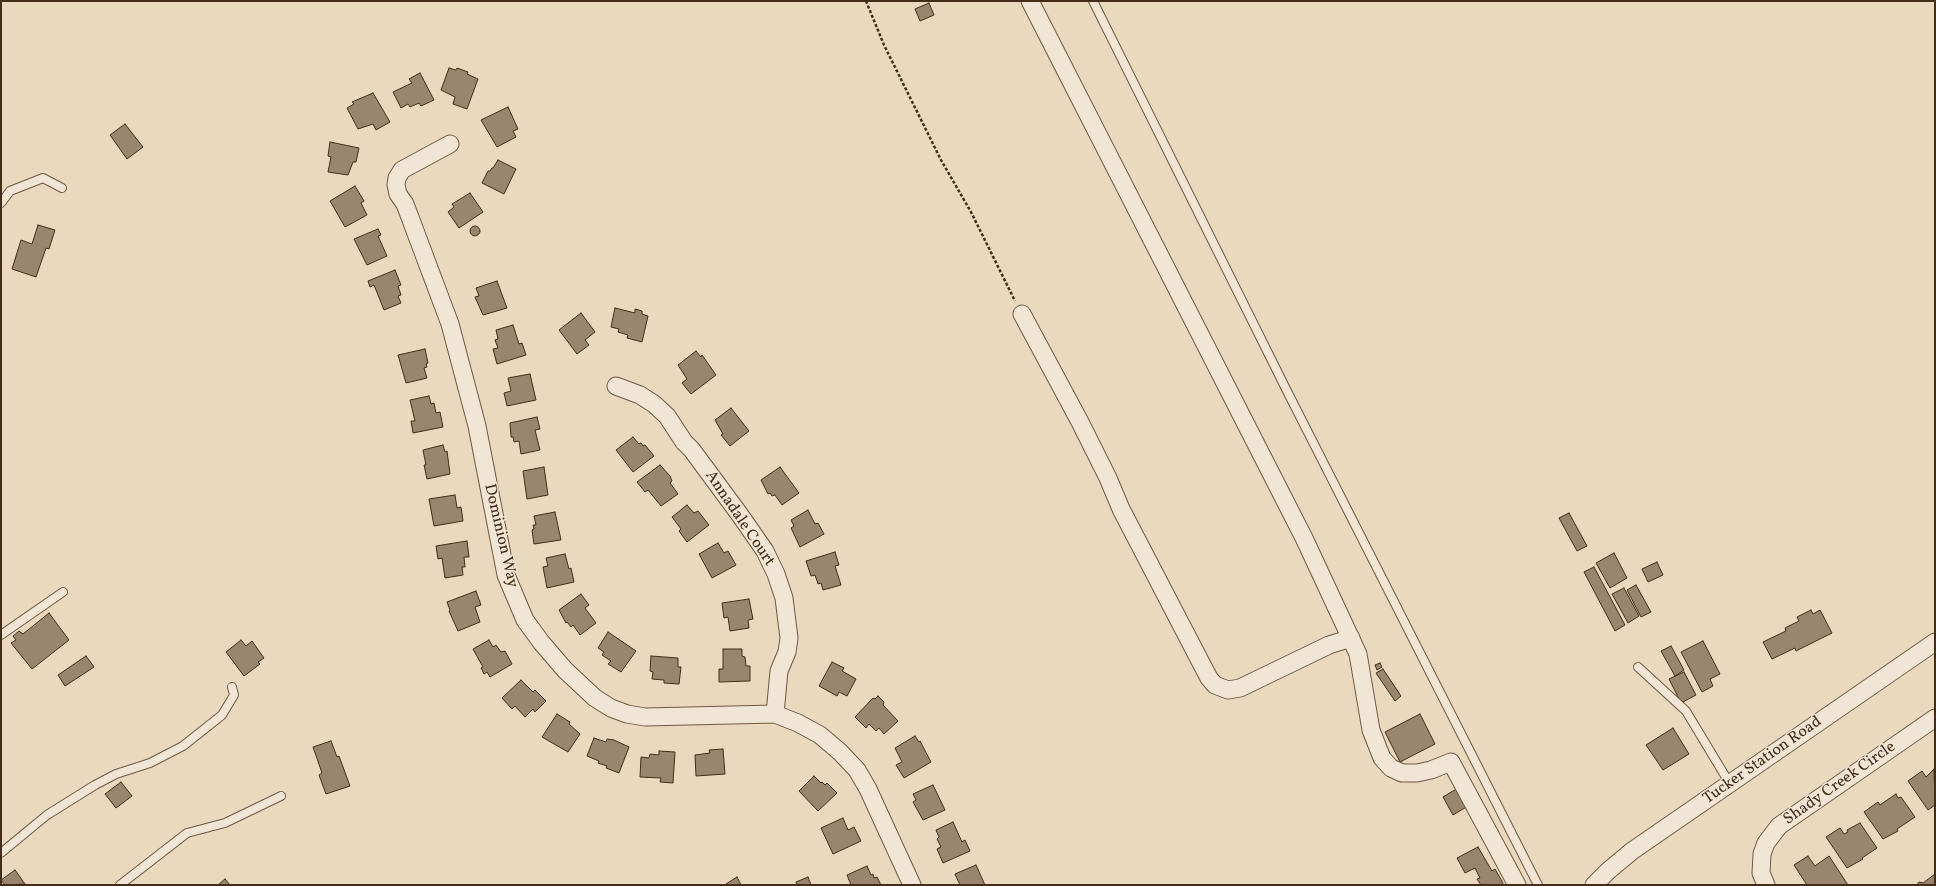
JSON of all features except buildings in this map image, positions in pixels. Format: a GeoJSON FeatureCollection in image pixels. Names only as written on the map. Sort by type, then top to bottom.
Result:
{"type":"FeatureCollection","features":[{"type":"Feature","properties":{"kind":"street"},"geometry":{"type":"LineString","coordinates":[[1030,1],[1300,532],[1351,638],[1358,654],[1372,730],[1382,758],[1391,768],[1402,773],[1417,773],[1431,770],[1451,762],[1517,885]]}},
{"type":"Feature","properties":{"kind":"street","name":"Dominion Way"},"geometry":{"type":"LineString","coordinates":[[450,144],[402,170],[397,178],[396,185],[398,194],[405,204],[450,324],[477,426],[506,575],[525,620],[541,642],[565,670],[595,698],[611,708],[645,717],[775,714],[798,722],[820,735],[840,752],[857,770],[868,789],[912,885]]}},
{"type":"Feature","properties":{"kind":"street"},"geometry":{"type":"LineString","coordinates":[[1022,314],[1080,422],[1108,478],[1121,509],[1199,659],[1209,678],[1215,685],[1228,690],[1240,688],[1329,645],[1351,638]]}},
{"type":"Feature","properties":{"kind":"street","name":"Annadale Court"},"geometry":{"type":"LineString","coordinates":[[616,386],[640,395],[654,404],[667,416],[684,442],[692,450],[765,551],[776,574],[784,598],[789,638],[787,652],[780,671],[775,714]]}},
{"type":"Feature","properties":{"kind":"street","name":"Tucker Station Road"},"geometry":{"type":"LineString","coordinates":[[1594,885],[1632,851],[1935,642]]}},
{"type":"Feature","properties":{"kind":"street","name":"Shady Creek Circle"},"geometry":{"type":"LineString","coordinates":[[1766,885],[1761,873],[1762,854],[1766,843],[1779,826],[1935,718]]}},
{"type":"Feature","properties":{"kind":"lane"},"geometry":{"type":"LineString","coordinates":[[1093,1],[1286,389],[1538,885]]}},
{"type":"Feature","properties":{"kind":"lane"},"geometry":{"type":"LineString","coordinates":[[1,203],[10,191],[43,178],[62,188]]}},
{"type":"Feature","properties":{"kind":"lane"},"geometry":{"type":"LineString","coordinates":[[1,635],[63,592]]}},
{"type":"Feature","properties":{"kind":"lane"},"geometry":{"type":"LineString","coordinates":[[1638,667],[1686,711],[1730,784]]}},
{"type":"Feature","properties":{"kind":"lane"},"geometry":{"type":"LineString","coordinates":[[1,853],[47,815],[96,785],[116,774],[150,763],[183,746],[222,715],[234,695],[232,687]]}},
{"type":"Feature","properties":{"kind":"lane"},"geometry":{"type":"LineString","coordinates":[[120,885],[187,833],[225,823],[281,796]]}},
{"type":"Feature","properties":{"kind":"path"},"geometry":{"type":"LineString","coordinates":[[866,1],[884,45],[941,160],[971,212],[1022,314]]}}]}
